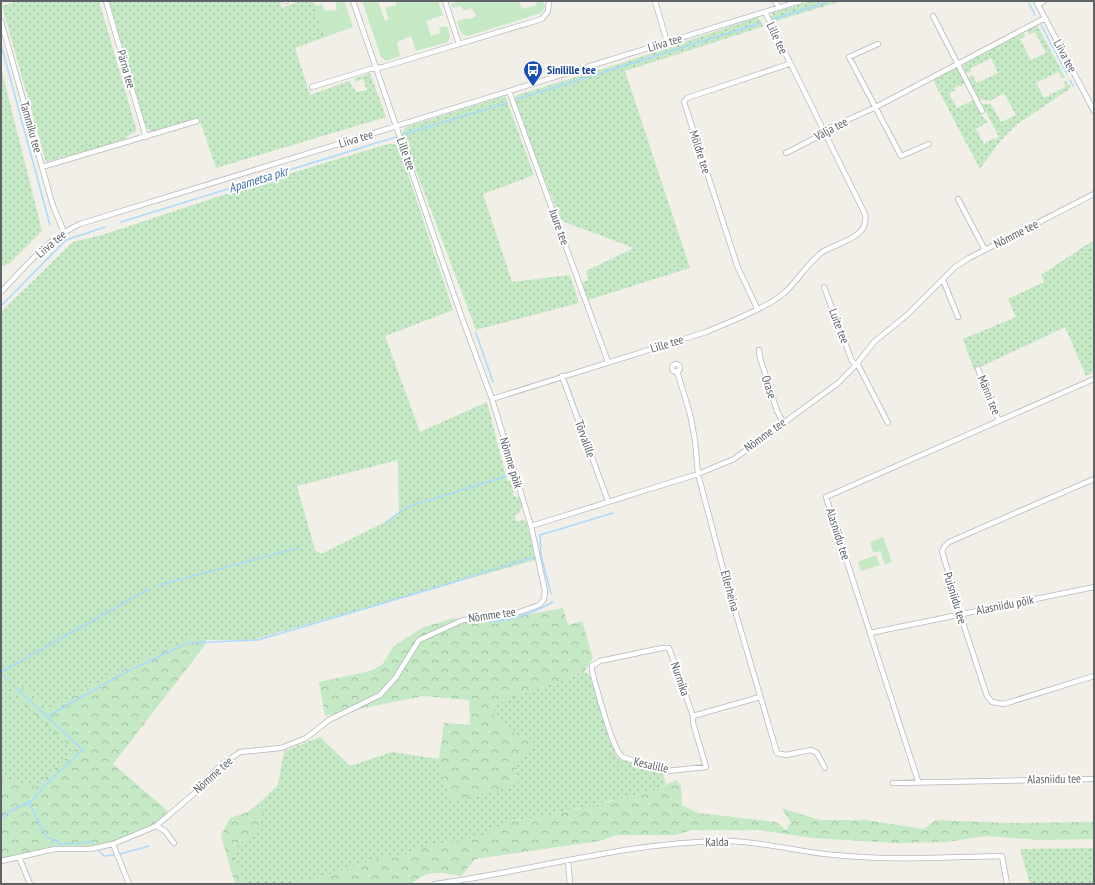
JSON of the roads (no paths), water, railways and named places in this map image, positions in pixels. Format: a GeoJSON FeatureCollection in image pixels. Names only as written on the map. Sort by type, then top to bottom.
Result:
{"type":"FeatureCollection","features":[{"type":"Feature","properties":{"kind":"street","name":"Pärna tee"},"geometry":{"type":"LineString","coordinates":[[106,1],[146,137]]}},
{"type":"Feature","properties":{"kind":"street","name":"Lille tee"},"geometry":{"type":"LineString","coordinates":[[353,1],[462,318],[492,399],[706,332],[783,294],[820,254],[838,243],[858,235],[865,225],[865,214],[789,64],[765,12]]}},
{"type":"Feature","properties":{"kind":"street"},"geometry":{"type":"LineString","coordinates":[[445,1],[459,44]]}},
{"type":"Feature","properties":{"kind":"street"},"geometry":{"type":"LineString","coordinates":[[312,87],[542,18],[548,11],[549,1]]}},
{"type":"Feature","properties":{"kind":"street"},"geometry":{"type":"LineString","coordinates":[[655,1],[667,42]]}},
{"type":"Feature","properties":{"kind":"street"},"geometry":{"type":"LineString","coordinates":[[776,1],[779,8]]}},
{"type":"Feature","properties":{"kind":"street","name":"Liiva tee"},"geometry":{"type":"LineString","coordinates":[[1,292],[50,242],[64,232],[80,224],[800,1]]}},
{"type":"Feature","properties":{"kind":"street"},"geometry":{"type":"LineString","coordinates":[[1037,3],[1044,1]]}},
{"type":"Feature","properties":{"kind":"street","name":"Liiva tee"},"geometry":{"type":"LineString","coordinates":[[1037,3],[1094,111]]}},
{"type":"Feature","properties":{"kind":"street"},"geometry":{"type":"LineString","coordinates":[[933,16],[982,111]]}},
{"type":"Feature","properties":{"kind":"street","name":"Välja tee"},"geometry":{"type":"LineString","coordinates":[[786,153],[1045,18]]}},
{"type":"Feature","properties":{"kind":"street","name":"Tammiku tee"},"geometry":{"type":"LineString","coordinates":[[1,21],[58,222],[64,232]]}},
{"type":"Feature","properties":{"kind":"street"},"geometry":{"type":"LineString","coordinates":[[878,44],[849,57],[901,156],[929,144]]}},
{"type":"Feature","properties":{"kind":"street","name":"Möldre tee"},"geometry":{"type":"LineString","coordinates":[[757,308],[738,268],[684,102],[687,98],[789,64]]}},
{"type":"Feature","properties":{"kind":"street","name":"Juure tee"},"geometry":{"type":"LineString","coordinates":[[509,91],[608,362]]}},
{"type":"Feature","properties":{"kind":"street"},"geometry":{"type":"LineString","coordinates":[[42,167],[197,121]]}},
{"type":"Feature","properties":{"kind":"street","name":"Nõmme tee"},"geometry":{"type":"LineString","coordinates":[[1,861],[55,849],[90,849],[113,844],[156,826],[203,786],[220,766],[240,752],[281,748],[306,738],[329,720],[380,695],[396,677],[419,640],[463,620],[511,615],[539,605],[545,597],[546,591],[531,526],[698,474],[734,458],[837,384],[874,342],[907,315],[955,267],[984,250],[1094,194]]}},
{"type":"Feature","properties":{"kind":"street"},"geometry":{"type":"LineString","coordinates":[[958,199],[984,250]]}},
{"type":"Feature","properties":{"kind":"street"},"geometry":{"type":"LineString","coordinates":[[943,280],[958,317]]}},
{"type":"Feature","properties":{"kind":"street","name":"Luite tee"},"geometry":{"type":"LineString","coordinates":[[824,287],[852,361],[856,364]]}},
{"type":"Feature","properties":{"kind":"street","name":"Orase"},"geometry":{"type":"LineString","coordinates":[[759,350],[760,358],[777,412],[783,422]]}},
{"type":"Feature","properties":{"kind":"street"},"geometry":{"type":"LineString","coordinates":[[856,364],[888,423]]}},
{"type":"Feature","properties":{"kind":"street","name":"Männi tee"},"geometry":{"type":"LineString","coordinates":[[978,369],[999,421]]}},
{"type":"Feature","properties":{"kind":"street","name":"Ellerheina"},"geometry":{"type":"LineString","coordinates":[[677,372],[690,414],[695,440],[698,474],[777,753],[786,755],[811,750],[817,753],[825,768]]}},
{"type":"Feature","properties":{"kind":"street","name":"Tõrvalille"},"geometry":{"type":"LineString","coordinates":[[562,376],[608,501]]}},
{"type":"Feature","properties":{"kind":"street","name":"Alasniidu tee"},"geometry":{"type":"LineString","coordinates":[[918,781],[826,497],[1094,379]]}},
{"type":"Feature","properties":{"kind":"street","name":"Nõmme põik"},"geometry":{"type":"LineString","coordinates":[[492,399],[531,526]]}},
{"type":"Feature","properties":{"kind":"street","name":"Puisniidu tee"},"geometry":{"type":"LineString","coordinates":[[1094,479],[950,542],[942,551],[960,614],[987,696],[992,702],[1004,704],[1094,676]]}},
{"type":"Feature","properties":{"kind":"street","name":"Alasniidu põik"},"geometry":{"type":"LineString","coordinates":[[870,633],[1094,587]]}},
{"type":"Feature","properties":{"kind":"street","name":"Nurmika"},"geometry":{"type":"LineString","coordinates":[[595,663],[662,648],[669,648],[693,716]]}},
{"type":"Feature","properties":{"kind":"street","name":"Kesalille"},"geometry":{"type":"LineString","coordinates":[[595,663],[592,666],[592,671],[618,751],[622,757],[667,771],[706,767],[693,723],[693,716]]}},
{"type":"Feature","properties":{"kind":"street"},"geometry":{"type":"LineString","coordinates":[[693,716],[760,697]]}},
{"type":"Feature","properties":{"kind":"street","name":"Alasniidu tee"},"geometry":{"type":"LineString","coordinates":[[893,783],[918,781],[1094,779]]}},
{"type":"Feature","properties":{"kind":"street"},"geometry":{"type":"LineString","coordinates":[[156,826],[165,831],[174,842]]}},
{"type":"Feature","properties":{"kind":"street","name":"Kalda"},"geometry":{"type":"LineString","coordinates":[[435,884],[458,882],[650,846],[725,841],[748,842],[864,858],[1002,856],[1007,884]]}},
{"type":"Feature","properties":{"kind":"street"},"geometry":{"type":"LineString","coordinates":[[113,844],[129,884]]}},
{"type":"Feature","properties":{"kind":"street"},"geometry":{"type":"LineString","coordinates":[[19,857],[30,884]]}},
{"type":"Feature","properties":{"kind":"street"},"geometry":{"type":"LineString","coordinates":[[568,861],[570,884]]}},
{"type":"Feature","properties":{"kind":"waterway"},"geometry":{"type":"LineString","coordinates":[[773,19],[831,1]]}},
{"type":"Feature","properties":{"kind":"waterway"},"geometry":{"type":"LineString","coordinates":[[1028,1],[1035,15]]}},
{"type":"Feature","properties":{"kind":"waterway"},"geometry":{"type":"LineString","coordinates":[[517,99],[761,23]]}},
{"type":"Feature","properties":{"kind":"waterway","name":"Apametsa pkr"},"geometry":{"type":"LineString","coordinates":[[1041,25],[1067,74]]}},
{"type":"Feature","properties":{"kind":"waterway"},"geometry":{"type":"LineString","coordinates":[[1,44],[50,225]]}},
{"type":"Feature","properties":{"kind":"waterway","name":"Apametsa pkr"},"geometry":{"type":"LineString","coordinates":[[1070,80],[1073,86]]}},
{"type":"Feature","properties":{"kind":"waterway"},"geometry":{"type":"LineString","coordinates":[[404,134],[507,103]]}},
{"type":"Feature","properties":{"kind":"waterway","name":"Apametsa pkr"},"geometry":{"type":"LineString","coordinates":[[121,222],[396,137]]}},
{"type":"Feature","properties":{"kind":"waterway","name":"Apametsa pkr"},"geometry":{"type":"LineString","coordinates":[[1,306],[66,240],[105,227]]}},
{"type":"Feature","properties":{"kind":"waterway"},"geometry":{"type":"LineString","coordinates":[[476,333],[493,382]]}},
{"type":"Feature","properties":{"kind":"waterway"},"geometry":{"type":"LineString","coordinates":[[567,382],[584,429]]}},
{"type":"Feature","properties":{"kind":"waterway"},"geometry":{"type":"LineString","coordinates":[[385,523],[407,507],[507,476]]}},
{"type":"Feature","properties":{"kind":"waterway"},"geometry":{"type":"LineString","coordinates":[[551,594],[541,555],[540,535],[613,513]]}},
{"type":"Feature","properties":{"kind":"waterway"},"geometry":{"type":"LineString","coordinates":[[159,585],[298,548]]}},
{"type":"Feature","properties":{"kind":"waterway"},"geometry":{"type":"LineString","coordinates":[[48,716],[126,672],[188,643],[258,640],[534,557]]}},
{"type":"Feature","properties":{"kind":"waterway"},"geometry":{"type":"LineString","coordinates":[[1,672],[149,589]]}},
{"type":"Feature","properties":{"kind":"waterway"},"geometry":{"type":"LineString","coordinates":[[489,622],[506,620],[553,602]]}},
{"type":"Feature","properties":{"kind":"waterway"},"geometry":{"type":"LineString","coordinates":[[1,673],[9,680]]}},
{"type":"Feature","properties":{"kind":"waterway"},"geometry":{"type":"LineString","coordinates":[[1,819],[9,812],[33,800],[46,784],[83,750],[15,687]]}},
{"type":"Feature","properties":{"kind":"waterway"},"geometry":{"type":"LineString","coordinates":[[30,803],[37,820],[47,837],[62,844],[91,842],[94,844]]}},
{"type":"Feature","properties":{"kind":"waterway"},"geometry":{"type":"LineString","coordinates":[[120,854],[149,846]]}},
{"type":"Feature","properties":{"kind":"waterway"},"geometry":{"type":"LineString","coordinates":[[99,851],[104,856],[114,855]]}},
{"type":"Feature","properties":{"kind":"place","name":"Sinilille tee"},"geometry":{"type":"Point","coordinates":[533,87]}}]}
